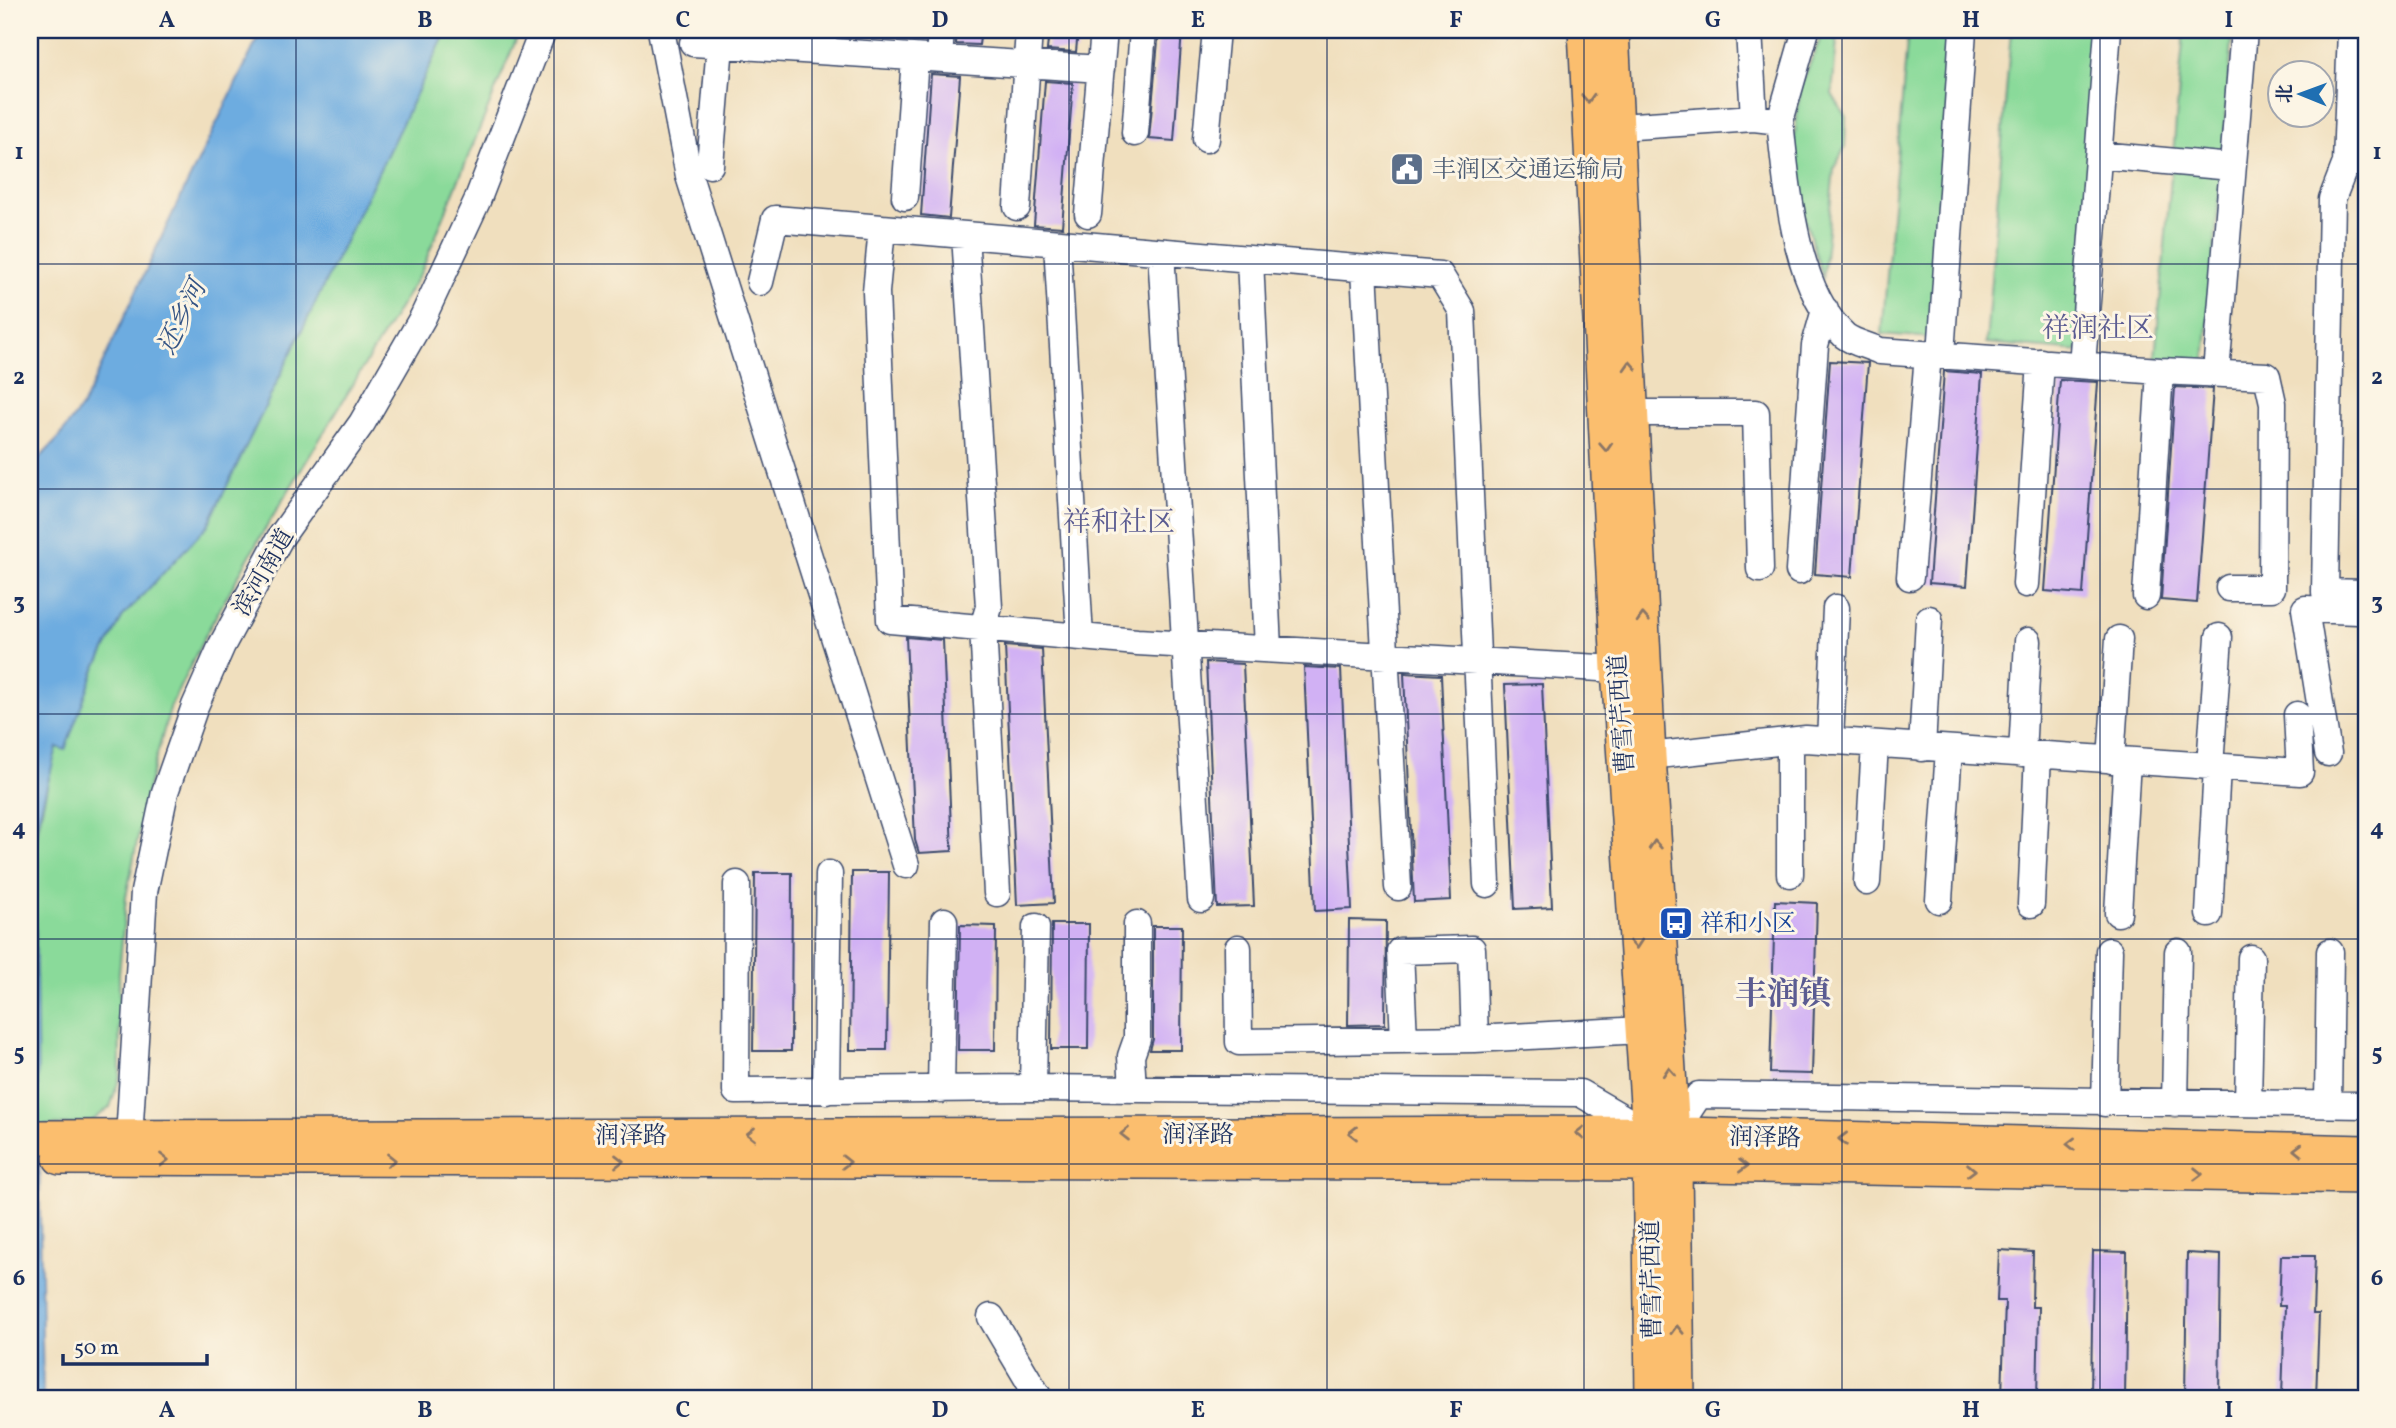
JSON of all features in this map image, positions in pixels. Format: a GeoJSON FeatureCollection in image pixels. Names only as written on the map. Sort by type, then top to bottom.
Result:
{"type":"FeatureCollection","features":[{"type":"Feature","properties":{"kind":"main road","name":"曹雪芹西道"},"geometry":{"type":"LineString","coordinates":[[1585,30],[1618,669],[1642,1030],[1662,1149],[1652,1398]]}},
{"type":"Feature","properties":{"kind":"main road","name":"曹雪芹西道"},"geometry":{"type":"LineString","coordinates":[[1612,30],[1650,757],[1662,1149],[1678,1398]]}},
{"type":"Feature","properties":{"kind":"main road","name":"润泽路"},"geometry":{"type":"LineString","coordinates":[[30,1137],[72,1147],[128,1148],[2366,1152]]}},
{"type":"Feature","properties":{"kind":"main road","name":"润泽路"},"geometry":{"type":"LineString","coordinates":[[30,1158],[72,1147]]}},
{"type":"Feature","properties":{"kind":"main road","name":"润泽路"},"geometry":{"type":"LineString","coordinates":[[1662,1149],[2366,1177]]}},
{"type":"Feature","properties":{"kind":"street","name":"滨河南道"},"geometry":{"type":"LineString","coordinates":[[128,1148],[144,892],[165,792],[195,706],[222,645],[280,538],[362,424],[423,317],[477,201],[543,30]]}},
{"type":"Feature","properties":{"kind":"street"},"geometry":{"type":"LineString","coordinates":[[661,30],[690,176],[906,865]]}},
{"type":"Feature","properties":{"kind":"street"},"geometry":{"type":"LineString","coordinates":[[905,197],[927,58],[941,30]]}},
{"type":"Feature","properties":{"kind":"street"},"geometry":{"type":"LineString","coordinates":[[1017,206],[1030,30]]}},
{"type":"Feature","properties":{"kind":"street"},"geometry":{"type":"LineString","coordinates":[[1088,214],[1104,30]]}},
{"type":"Feature","properties":{"kind":"street"},"geometry":{"type":"LineString","coordinates":[[1135,133],[1143,30]]}},
{"type":"Feature","properties":{"kind":"street"},"geometry":{"type":"LineString","coordinates":[[1206,139],[1216,30]]}},
{"type":"Feature","properties":{"kind":"street"},"geometry":{"type":"LineString","coordinates":[[1749,30],[1754,118]]}},
{"type":"Feature","properties":{"kind":"street"},"geometry":{"type":"LineString","coordinates":[[1806,30],[1780,121],[1787,187],[1801,259],[1825,310],[1846,337],[1880,351],[2267,376],[2273,402],[2272,588],[2229,588]]}},
{"type":"Feature","properties":{"kind":"street"},"geometry":{"type":"LineString","coordinates":[[1910,577],[1935,354],[1963,30]]}},
{"type":"Feature","properties":{"kind":"street"},"geometry":{"type":"LineString","coordinates":[[2082,365],[2108,30]]}},
{"type":"Feature","properties":{"kind":"street"},"geometry":{"type":"LineString","coordinates":[[2216,373],[2244,30]]}},
{"type":"Feature","properties":{"kind":"street"},"geometry":{"type":"LineString","coordinates":[[2328,753],[2315,600],[2332,199],[2356,163],[2351,30]]}},
{"type":"Feature","properties":{"kind":"street"},"geometry":{"type":"LineString","coordinates":[[693,43],[1101,69]]}},
{"type":"Feature","properties":{"kind":"street"},"geometry":{"type":"LineString","coordinates":[[710,165],[720,45]]}},
{"type":"Feature","properties":{"kind":"street"},"geometry":{"type":"LineString","coordinates":[[1619,128],[1754,118],[1780,121]]}},
{"type":"Feature","properties":{"kind":"street"},"geometry":{"type":"LineString","coordinates":[[2099,155],[2232,167]]}},
{"type":"Feature","properties":{"kind":"street"},"geometry":{"type":"LineString","coordinates":[[760,282],[775,219],[1440,275],[1462,311],[1487,884]]}},
{"type":"Feature","properties":{"kind":"street"},"geometry":{"type":"LineString","coordinates":[[882,228],[876,292],[890,620],[1185,645],[1618,669]]}},
{"type":"Feature","properties":{"kind":"street"},"geometry":{"type":"LineString","coordinates":[[965,235],[989,607],[983,627],[997,893]]}},
{"type":"Feature","properties":{"kind":"street"},"geometry":{"type":"LineString","coordinates":[[1057,243],[1080,637]]}},
{"type":"Feature","properties":{"kind":"street"},"geometry":{"type":"LineString","coordinates":[[1161,252],[1201,899]]}},
{"type":"Feature","properties":{"kind":"street"},"geometry":{"type":"LineString","coordinates":[[1250,259],[1268,649]]}},
{"type":"Feature","properties":{"kind":"street"},"geometry":{"type":"LineString","coordinates":[[1364,270],[1398,887]]}},
{"type":"Feature","properties":{"kind":"street"},"geometry":{"type":"LineString","coordinates":[[1799,571],[1815,345],[1825,310]]}},
{"type":"Feature","properties":{"kind":"street"},"geometry":{"type":"LineString","coordinates":[[2026,584],[2042,362]]}},
{"type":"Feature","properties":{"kind":"street"},"geometry":{"type":"LineString","coordinates":[[2146,596],[2160,371]]}},
{"type":"Feature","properties":{"kind":"street"},"geometry":{"type":"LineString","coordinates":[[1633,413],[1756,412],[1760,569]]}},
{"type":"Feature","properties":{"kind":"street"},"geometry":{"type":"LineString","coordinates":[[2315,600],[2366,593]]}},
{"type":"Feature","properties":{"kind":"street"},"geometry":{"type":"LineString","coordinates":[[2315,600],[2366,611]]}},
{"type":"Feature","properties":{"kind":"street"},"geometry":{"type":"LineString","coordinates":[[1830,741],[1836,608]]}},
{"type":"Feature","properties":{"kind":"street"},"geometry":{"type":"LineString","coordinates":[[1928,619],[1936,748],[1939,900]]}},
{"type":"Feature","properties":{"kind":"street"},"geometry":{"type":"LineString","coordinates":[[2209,914],[2219,637]]}},
{"type":"Feature","properties":{"kind":"street"},"geometry":{"type":"LineString","coordinates":[[2118,913],[2119,639]]}},
{"type":"Feature","properties":{"kind":"street"},"geometry":{"type":"LineString","coordinates":[[2028,641],[2031,904]]}},
{"type":"Feature","properties":{"kind":"street"},"geometry":{"type":"LineString","coordinates":[[1650,757],[1790,741],[1830,741],[2301,772],[2297,715]]}},
{"type":"Feature","properties":{"kind":"street"},"geometry":{"type":"LineString","coordinates":[[1790,741],[1790,874]]}},
{"type":"Feature","properties":{"kind":"street"},"geometry":{"type":"LineString","coordinates":[[1867,882],[1875,744]]}},
{"type":"Feature","properties":{"kind":"street"},"geometry":{"type":"LineString","coordinates":[[826,1091],[829,874]]}},
{"type":"Feature","properties":{"kind":"street"},"geometry":{"type":"LineString","coordinates":[[737,884],[736,1091],[1033,1088],[1580,1093],[1662,1149],[1699,1095],[2366,1105]]}},
{"type":"Feature","properties":{"kind":"street"},"geometry":{"type":"LineString","coordinates":[[941,1090],[944,921]]}},
{"type":"Feature","properties":{"kind":"street"},"geometry":{"type":"LineString","coordinates":[[1133,1089],[1131,1056],[1137,1039],[1137,924]]}},
{"type":"Feature","properties":{"kind":"street"},"geometry":{"type":"LineString","coordinates":[[1033,1088],[1035,927]]}},
{"type":"Feature","properties":{"kind":"street"},"geometry":{"type":"LineString","coordinates":[[1238,948],[1239,1042],[1475,1039],[1642,1030]]}},
{"type":"Feature","properties":{"kind":"street"},"geometry":{"type":"LineString","coordinates":[[1404,1040],[1400,951],[1472,949],[1475,1039]]}},
{"type":"Feature","properties":{"kind":"street"},"geometry":{"type":"LineString","coordinates":[[2105,1102],[2109,951]]}},
{"type":"Feature","properties":{"kind":"street"},"geometry":{"type":"LineString","coordinates":[[2175,1103],[2178,952]]}},
{"type":"Feature","properties":{"kind":"street"},"geometry":{"type":"LineString","coordinates":[[2328,1104],[2330,952]]}},
{"type":"Feature","properties":{"kind":"street"},"geometry":{"type":"LineString","coordinates":[[2248,1103],[2250,958]]}},
{"type":"Feature","properties":{"kind":"street"},"geometry":{"type":"LineString","coordinates":[[991,1317],[1040,1398]]}},
{"type":"Feature","properties":{"kind":"green space"},"geometry":{"type":"Polygon","coordinates":[[[447,30],[520,30],[421,272],[258,541],[207,632],[171,705],[148,787],[126,897],[119,973],[120,1076],[110,1107],[88,1124],[37,1126],[35,912],[30,911],[32,869],[38,828],[57,746],[64,749],[95,669],[123,616],[208,525],[447,30]]]}},
{"type":"Feature","properties":{"kind":"green space"},"geometry":{"type":"Polygon","coordinates":[[[1824,30],[1838,30],[1832,94],[1846,117],[1845,147],[1834,169],[1823,279],[1796,188],[1794,141],[1801,85],[1824,30]]]}},
{"type":"Feature","properties":{"kind":"green space"},"geometry":{"type":"Polygon","coordinates":[[[1908,30],[1958,30],[1932,338],[1882,334],[1908,30]]]}},
{"type":"Feature","properties":{"kind":"green space"},"geometry":{"type":"Polygon","coordinates":[[[2011,30],[2103,30],[2078,351],[1986,343],[2011,30]]]}},
{"type":"Feature","properties":{"kind":"green space"},"geometry":{"type":"Polygon","coordinates":[[[2184,30],[2233,30],[2205,362],[2155,358],[2184,30]]]}},
{"type":"Feature","properties":{"kind":"water","name":"还乡河"},"geometry":{"type":"Polygon","coordinates":[[[262,30],[447,30],[208,525],[123,616],[95,669],[65,750],[57,747],[37,824],[30,874],[30,468],[57,440],[83,405],[262,30]]]}},
{"type":"Feature","properties":{"kind":"water"},"geometry":{"type":"Polygon","coordinates":[[[30,911],[35,912],[43,1398],[30,1398],[30,911]]]}},
{"type":"Feature","properties":{"kind":"building"},"geometry":{"type":"Polygon","coordinates":[[[957,30],[981,30],[979,45],[956,44],[957,30]]]}},
{"type":"Feature","properties":{"kind":"building"},"geometry":{"type":"Polygon","coordinates":[[[1049,30],[1078,30],[1076,52],[1047,50],[1049,30]]]}},
{"type":"Feature","properties":{"kind":"building"},"geometry":{"type":"Polygon","coordinates":[[[1159,30],[1182,30],[1174,141],[1149,139],[1159,30]]]}},
{"type":"Feature","properties":{"kind":"building"},"geometry":{"type":"Polygon","coordinates":[[[931,74],[960,76],[949,218],[921,215],[931,74]]]}},
{"type":"Feature","properties":{"kind":"building"},"geometry":{"type":"Polygon","coordinates":[[[1045,81],[1073,83],[1062,227],[1034,225],[1045,81]]]}},
{"type":"Feature","properties":{"kind":"building"},"geometry":{"type":"Polygon","coordinates":[[[1830,361],[1868,363],[1852,577],[1815,574],[1830,361]]]}},
{"type":"Feature","properties":{"kind":"building"},"geometry":{"type":"Polygon","coordinates":[[[1944,371],[1982,374],[1967,586],[1929,583],[1944,371]]]}},
{"type":"Feature","properties":{"kind":"building"},"geometry":{"type":"Polygon","coordinates":[[[2060,380],[2098,382],[2083,594],[2045,591],[2060,380]]]}},
{"type":"Feature","properties":{"kind":"building"},"geometry":{"type":"Polygon","coordinates":[[[2175,387],[2213,389],[2197,603],[2161,600],[2175,387]]]}},
{"type":"Feature","properties":{"kind":"building"},"geometry":{"type":"Polygon","coordinates":[[[906,637],[943,640],[952,851],[919,853],[915,840],[906,637]]]}},
{"type":"Feature","properties":{"kind":"building"},"geometry":{"type":"Polygon","coordinates":[[[1005,646],[1042,649],[1054,903],[1017,905],[1005,646]]]}},
{"type":"Feature","properties":{"kind":"building"},"geometry":{"type":"Polygon","coordinates":[[[1206,662],[1243,664],[1254,906],[1217,907],[1206,662]]]}},
{"type":"Feature","properties":{"kind":"building"},"geometry":{"type":"Polygon","coordinates":[[[1304,667],[1341,669],[1352,909],[1315,911],[1304,667]]]}},
{"type":"Feature","properties":{"kind":"building"},"geometry":{"type":"Polygon","coordinates":[[[1404,673],[1441,675],[1451,900],[1414,902],[1404,673]]]}},
{"type":"Feature","properties":{"kind":"building"},"geometry":{"type":"Polygon","coordinates":[[[1542,684],[1552,907],[1515,909],[1505,685],[1542,684]]]}},
{"type":"Feature","properties":{"kind":"building"},"geometry":{"type":"Polygon","coordinates":[[[852,872],[889,872],[887,1050],[850,1050],[852,872]]]}},
{"type":"Feature","properties":{"kind":"building"},"geometry":{"type":"Polygon","coordinates":[[[755,873],[792,873],[791,1051],[753,1051],[755,873]]]}},
{"type":"Feature","properties":{"kind":"building"},"geometry":{"type":"Polygon","coordinates":[[[1775,901],[1817,903],[1812,1074],[1770,1073],[1775,901]]]}},
{"type":"Feature","properties":{"kind":"building"},"geometry":{"type":"Polygon","coordinates":[[[1349,920],[1386,921],[1385,1024],[1348,1025],[1349,920]]]}},
{"type":"Feature","properties":{"kind":"building"},"geometry":{"type":"Polygon","coordinates":[[[1052,924],[1089,924],[1088,1049],[1051,1049],[1052,924]]]}},
{"type":"Feature","properties":{"kind":"building"},"geometry":{"type":"Polygon","coordinates":[[[960,925],[996,926],[995,1050],[958,1050],[960,925]]]}},
{"type":"Feature","properties":{"kind":"building"},"geometry":{"type":"Polygon","coordinates":[[[1153,926],[1182,926],[1181,1050],[1150,1050],[1153,1039],[1153,926]]]}},
{"type":"Feature","properties":{"kind":"building"},"geometry":{"type":"Polygon","coordinates":[[[1999,1250],[2033,1252],[2032,1307],[2039,1307],[2037,1398],[2002,1398],[2005,1301],[1997,1301],[1999,1250]]]}},
{"type":"Feature","properties":{"kind":"building"},"geometry":{"type":"Polygon","coordinates":[[[2093,1251],[2127,1252],[2125,1398],[2091,1398],[2093,1251]]]}},
{"type":"Feature","properties":{"kind":"building"},"geometry":{"type":"Polygon","coordinates":[[[2187,1253],[2221,1255],[2219,1398],[2185,1398],[2187,1253]]]}},
{"type":"Feature","properties":{"kind":"building"},"geometry":{"type":"Polygon","coordinates":[[[2281,1256],[2315,1256],[2313,1314],[2319,1314],[2316,1398],[2282,1398],[2285,1306],[2279,1306],[2281,1256]]]}},
{"type":"Feature","properties":{"kind":"place","name":"丰润区交通运输局"},"geometry":{"type":"Point","coordinates":[1407,169]}},
{"type":"Feature","properties":{"kind":"place","name":"祥和小区"},"geometry":{"type":"Point","coordinates":[1676,923]}},
{"type":"Feature","properties":{"kind":"district","name":"祥润社区"},"geometry":{"type":"Point","coordinates":[2098,327]}},
{"type":"Feature","properties":{"kind":"district","name":"祥和社区"},"geometry":{"type":"Point","coordinates":[1119,521]}},
{"type":"Feature","properties":{"kind":"district","name":"丰润镇"},"geometry":{"type":"Point","coordinates":[1783,993]}}]}
